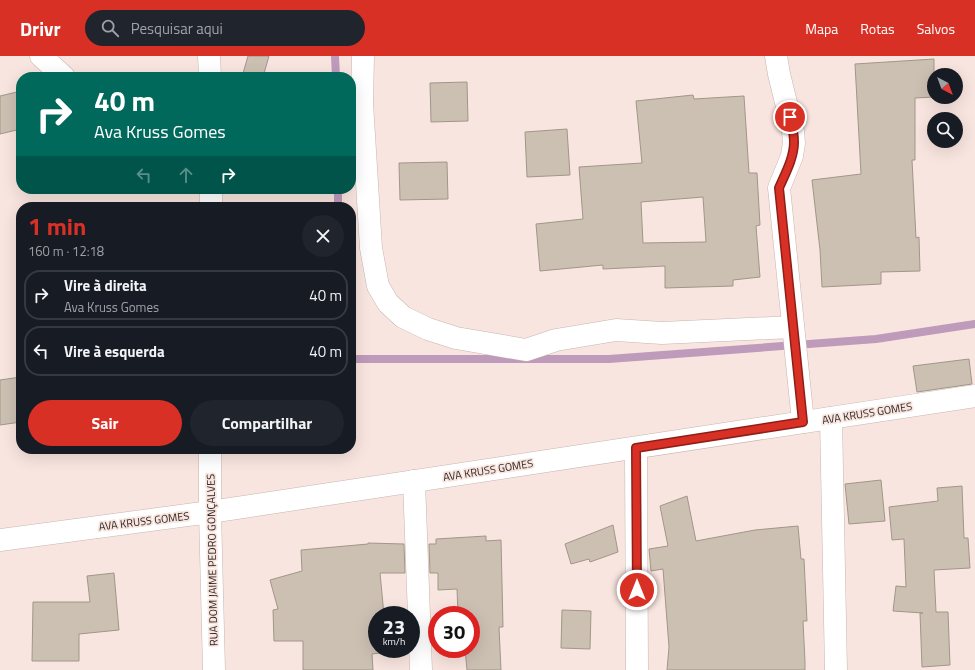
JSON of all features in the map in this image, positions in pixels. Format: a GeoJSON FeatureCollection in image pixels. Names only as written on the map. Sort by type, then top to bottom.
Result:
{"type":"FeatureCollection","features":[{"type":"Feature","properties":{"kind":"street"},"geometry":{"type":"LineString","coordinates":[[41,56],[59,72]]}},
{"type":"Feature","properties":{"kind":"street"},"geometry":{"type":"LineString","coordinates":[[209,56],[210,72]]}},
{"type":"Feature","properties":{"kind":"street"},"geometry":{"type":"LineString","coordinates":[[363,56],[362,103],[371,248],[378,286],[388,303],[403,317],[428,329],[456,338],[526,350],[556,340],[616,330],[662,333],[793,327]]}},
{"type":"Feature","properties":{"kind":"street"},"geometry":{"type":"LineString","coordinates":[[776,56],[793,131],[794,143],[792,156],[779,188],[803,422]]}},
{"type":"Feature","properties":{"kind":"street","name":"AVA KRUSS GOMES"},"geometry":{"type":"LineString","coordinates":[[0,540],[210,512],[975,396]]}},
{"type":"Feature","properties":{"kind":"street"},"geometry":{"type":"LineString","coordinates":[[831,418],[836,670]]}},
{"type":"Feature","properties":{"kind":"street"},"geometry":{"type":"LineString","coordinates":[[636,448],[637,670]]}},
{"type":"Feature","properties":{"kind":"street","name":"RUA DOM JAIME PEDRO GONÇALVES"},"geometry":{"type":"LineString","coordinates":[[210,454],[214,670]]}},
{"type":"Feature","properties":{"kind":"street"},"geometry":{"type":"LineString","coordinates":[[414,481],[421,670]]}},
{"type":"Feature","properties":{"kind":"building"},"geometry":{"type":"Polygon","coordinates":[[[248,56],[269,56],[264,72],[243,72],[248,56]]]}},
{"type":"Feature","properties":{"kind":"building"},"geometry":{"type":"Polygon","coordinates":[[[934,59],[934,68],[927,68],[927,97],[915,98],[915,160],[912,160],[916,238],[919,237],[920,271],[881,272],[881,284],[822,287],[820,250],[812,180],[861,174],[855,64],[934,59]]]}},
{"type":"Feature","properties":{"kind":"building"},"geometry":{"type":"Polygon","coordinates":[[[467,82],[468,121],[431,122],[430,83],[467,82]]]}},
{"type":"Feature","properties":{"kind":"building"},"geometry":{"type":"Polygon","coordinates":[[[16,92],[16,130],[0,134],[0,96],[16,92]]]}},
{"type":"Feature","properties":{"kind":"building"},"geometry":{"type":"Polygon","coordinates":[[[693,95],[694,99],[744,96],[749,173],[757,173],[760,225],[756,226],[760,277],[733,280],[733,286],[665,288],[665,266],[603,269],[603,265],[540,271],[536,224],[583,219],[579,167],[642,163],[636,101],[693,95]],[[703,197],[641,202],[643,243],[706,242],[703,197]]]}},
{"type":"Feature","properties":{"kind":"building"},"geometry":{"type":"Polygon","coordinates":[[[567,129],[570,175],[527,177],[525,132],[567,129]]]}},
{"type":"Feature","properties":{"kind":"building"},"geometry":{"type":"Polygon","coordinates":[[[447,162],[448,199],[400,200],[399,163],[447,162]]]}},
{"type":"Feature","properties":{"kind":"building"},"geometry":{"type":"Polygon","coordinates":[[[969,359],[972,384],[917,392],[913,366],[969,359]]]}},
{"type":"Feature","properties":{"kind":"building"},"geometry":{"type":"Polygon","coordinates":[[[16,378],[16,423],[0,425],[0,380],[16,378]]]}},
{"type":"Feature","properties":{"kind":"building"},"geometry":{"type":"Polygon","coordinates":[[[881,480],[885,521],[849,524],[845,484],[881,480]]]}},
{"type":"Feature","properties":{"kind":"building"},"geometry":{"type":"Polygon","coordinates":[[[962,486],[964,538],[968,538],[970,568],[934,570],[936,612],[948,612],[950,665],[922,667],[920,613],[923,613],[893,611],[896,586],[906,587],[904,539],[892,540],[889,507],[938,501],[937,488],[962,486]]]}},
{"type":"Feature","properties":{"kind":"building"},"geometry":{"type":"Polygon","coordinates":[[[687,496],[696,541],[755,530],[798,526],[801,559],[804,559],[807,621],[803,621],[805,670],[667,670],[669,647],[663,569],[651,571],[649,549],[668,546],[660,506],[687,496]]]}},
{"type":"Feature","properties":{"kind":"building"},"geometry":{"type":"Polygon","coordinates":[[[613,525],[618,552],[590,562],[589,559],[571,564],[565,544],[613,525]]]}},
{"type":"Feature","properties":{"kind":"building"},"geometry":{"type":"Polygon","coordinates":[[[486,536],[486,541],[501,540],[503,627],[499,627],[501,670],[467,670],[466,658],[480,658],[480,606],[458,606],[457,589],[438,590],[438,573],[430,573],[429,544],[436,544],[436,539],[486,536]]]}},
{"type":"Feature","properties":{"kind":"building"},"geometry":{"type":"Polygon","coordinates":[[[368,544],[404,544],[405,573],[380,573],[383,606],[368,606],[368,658],[372,658],[373,670],[303,670],[303,641],[274,641],[273,610],[278,609],[270,580],[302,571],[301,550],[368,544]]]}},
{"type":"Feature","properties":{"kind":"building"},"geometry":{"type":"Polygon","coordinates":[[[114,573],[119,630],[79,634],[79,661],[32,661],[33,602],[90,602],[87,576],[114,573]]]}},
{"type":"Feature","properties":{"kind":"building"},"geometry":{"type":"Polygon","coordinates":[[[562,610],[591,611],[590,649],[561,648],[562,610]]]}},
{"type":"Feature","properties":{"kind":"waterway"},"geometry":{"type":"LineString","coordinates":[[335,56],[336,72]]}},
{"type":"Feature","properties":{"kind":"waterway"},"geometry":{"type":"LineString","coordinates":[[338,194],[338,202]]}},
{"type":"Feature","properties":{"kind":"waterway"},"geometry":{"type":"LineString","coordinates":[[356,359],[609,359],[876,339],[975,324]]}},
{"type":"Feature","properties":{"kind":"route"},"geometry":{"type":"LineString","coordinates":[[637,590],[636,448],[803,422],[779,188],[792,156],[794,143],[790,117]]}}]}
